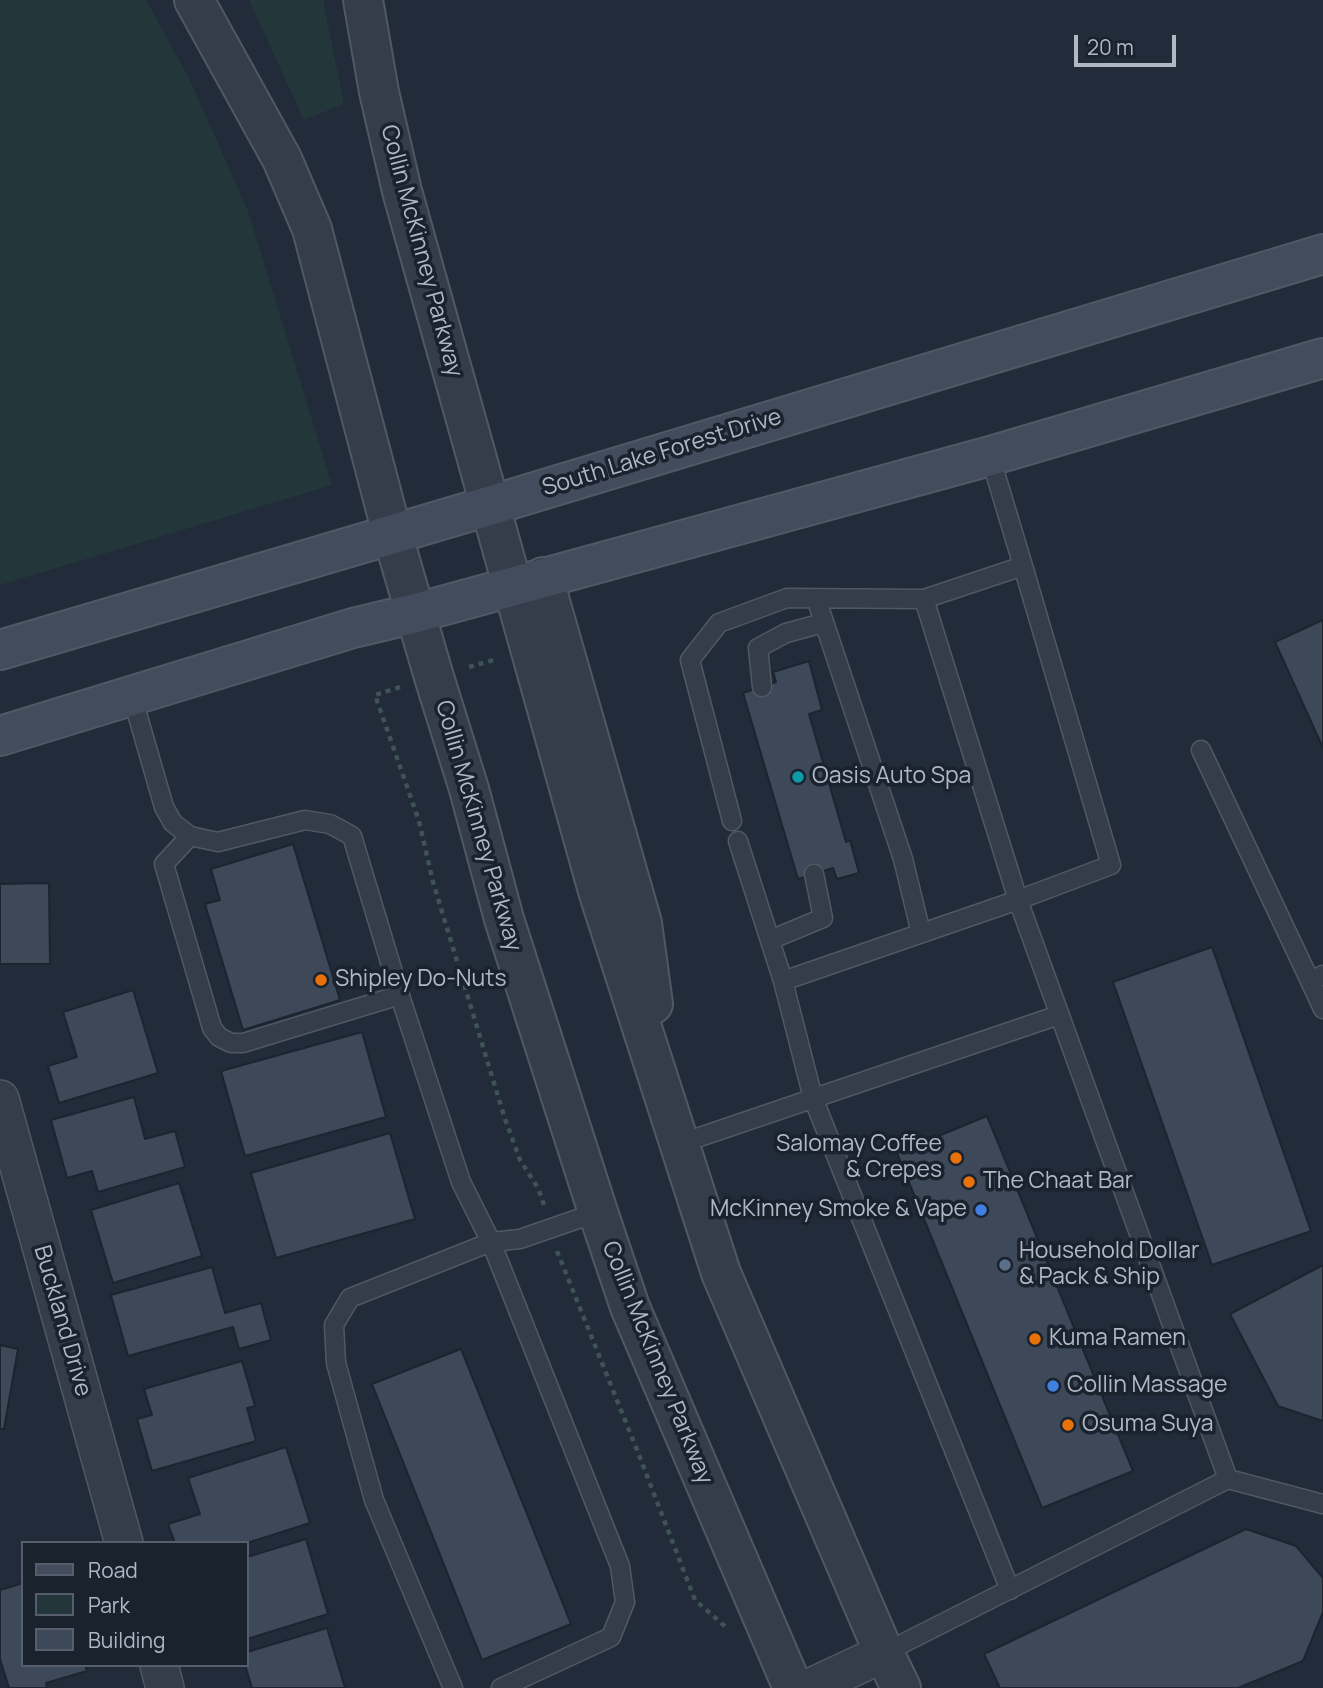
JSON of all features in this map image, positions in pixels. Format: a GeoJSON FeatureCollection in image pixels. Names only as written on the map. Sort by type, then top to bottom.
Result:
{"type":"FeatureCollection","features":[{"type":"Feature","properties":{"kind":"main road","name":"South Lake Forest Drive"},"geometry":{"type":"LineString","coordinates":[[0,650],[492,505],[1323,254]]}},
{"type":"Feature","properties":{"kind":"main road"},"geometry":{"type":"LineString","coordinates":[[0,736],[353,628],[990,456],[1323,358]]}},
{"type":"Feature","properties":{"kind":"street","name":"Collin McKinney Parkway"},"geometry":{"type":"LineString","coordinates":[[194,0],[282,159],[312,229],[392,533],[469,789],[504,919],[629,1307],[793,1688]]}},
{"type":"Feature","properties":{"kind":"street","name":"Collin McKinney Parkway"},"geometry":{"type":"LineString","coordinates":[[363,0],[379,92],[402,191],[492,505],[528,582],[598,891],[721,1273],[901,1688]]}},
{"type":"Feature","properties":{"kind":"street","name":"Buckland Drive"},"geometry":{"type":"LineString","coordinates":[[0,1099],[123,1541]]}},
{"type":"Feature","properties":{"kind":"street"},"geometry":{"type":"LineString","coordinates":[[809,1688],[884,1653]]}},
{"type":"Feature","properties":{"kind":"street"},"geometry":{"type":"LineString","coordinates":[[160,1667],[165,1688]]}},
{"type":"Feature","properties":{"kind":"lane"},"geometry":{"type":"LineString","coordinates":[[783,981],[1111,865],[990,456]]}},
{"type":"Feature","properties":{"kind":"lane"},"geometry":{"type":"LineString","coordinates":[[732,821],[690,660],[719,623],[787,598],[924,599],[1023,566]]}},
{"type":"Feature","properties":{"kind":"lane"},"geometry":{"type":"LineString","coordinates":[[816,598],[903,859],[921,933]]}},
{"type":"Feature","properties":{"kind":"lane"},"geometry":{"type":"LineString","coordinates":[[924,599],[1018,900],[1227,1479]]}},
{"type":"Feature","properties":{"kind":"lane"},"geometry":{"type":"LineString","coordinates":[[762,687],[758,648],[786,633],[823,623]]}},
{"type":"Feature","properties":{"kind":"lane"},"geometry":{"type":"LineString","coordinates":[[132,696],[164,807],[173,822],[191,836],[218,842],[304,820],[330,824],[352,836],[461,1182],[491,1242],[621,1566],[625,1602],[611,1637],[501,1688]]}},
{"type":"Feature","properties":{"kind":"lane"},"geometry":{"type":"LineString","coordinates":[[1201,750],[1316,978],[1323,1009]]}},
{"type":"Feature","properties":{"kind":"lane"},"geometry":{"type":"LineString","coordinates":[[191,836],[164,864],[212,1028],[219,1037],[231,1043],[243,1043],[400,995]]}},
{"type":"Feature","properties":{"kind":"lane"},"geometry":{"type":"LineString","coordinates":[[738,841],[783,981],[813,1098],[1010,1590]]}},
{"type":"Feature","properties":{"kind":"lane"},"geometry":{"type":"LineString","coordinates":[[770,940],[823,918],[814,874]]}},
{"type":"Feature","properties":{"kind":"lane"},"geometry":{"type":"LineString","coordinates":[[674,1127],[813,1098],[1059,1015]]}},
{"type":"Feature","properties":{"kind":"lane"},"geometry":{"type":"LineString","coordinates":[[453,1688],[374,1500],[335,1363],[334,1325],[350,1298],[491,1242],[520,1239],[598,1212]]}},
{"type":"Feature","properties":{"kind":"lane"},"geometry":{"type":"LineString","coordinates":[[884,1653],[1227,1479],[1323,1504]]}},
{"type":"Feature","properties":{"kind":"green space"},"geometry":{"type":"Polygon","coordinates":[[[0,0],[146,0],[189,78],[248,211],[332,485],[0,585],[0,0]]]}},
{"type":"Feature","properties":{"kind":"green space"},"geometry":{"type":"Polygon","coordinates":[[[249,0],[323,0],[344,104],[304,120],[249,0]]]}},
{"type":"Feature","properties":{"kind":"building"},"geometry":{"type":"Polygon","coordinates":[[[1323,620],[1323,748],[1275,642],[1323,620]]]}},
{"type":"Feature","properties":{"kind":"building","name":"Oasis Auto Spa"},"geometry":{"type":"Polygon","coordinates":[[[809,661],[822,710],[809,714],[846,842],[850,840],[859,873],[837,879],[833,868],[798,879],[743,693],[776,682],[773,672],[809,661]]]}},
{"type":"Feature","properties":{"kind":"building"},"geometry":{"type":"Polygon","coordinates":[[[293,844],[340,1000],[243,1030],[205,904],[220,900],[211,869],[293,844]]]}},
{"type":"Feature","properties":{"kind":"building"},"geometry":{"type":"Polygon","coordinates":[[[49,883],[50,964],[0,964],[0,884],[49,883]]]}},
{"type":"Feature","properties":{"kind":"building"},"geometry":{"type":"Polygon","coordinates":[[[1212,947],[1311,1231],[1212,1265],[1113,982],[1212,947]]]}},
{"type":"Feature","properties":{"kind":"building"},"geometry":{"type":"Polygon","coordinates":[[[133,990],[158,1073],[59,1103],[48,1066],[77,1057],[63,1012],[133,990]]]}},
{"type":"Feature","properties":{"kind":"building"},"geometry":{"type":"Polygon","coordinates":[[[362,1032],[386,1117],[245,1156],[221,1071],[362,1032]]]}},
{"type":"Feature","properties":{"kind":"building"},"geometry":{"type":"Polygon","coordinates":[[[134,1097],[145,1139],[175,1131],[185,1167],[98,1192],[92,1171],[67,1178],[51,1120],[134,1097]]]}},
{"type":"Feature","properties":{"kind":"building"},"geometry":{"type":"Polygon","coordinates":[[[987,1116],[1133,1471],[1042,1508],[897,1153],[987,1116]]]}},
{"type":"Feature","properties":{"kind":"building"},"geometry":{"type":"Polygon","coordinates":[[[390,1133],[415,1219],[276,1258],[251,1173],[390,1133]]]}},
{"type":"Feature","properties":{"kind":"building"},"geometry":{"type":"Polygon","coordinates":[[[179,1183],[202,1256],[113,1283],[91,1210],[179,1183]]]}},
{"type":"Feature","properties":{"kind":"building"},"geometry":{"type":"Polygon","coordinates":[[[1323,1265],[1323,1421],[1278,1406],[1230,1314],[1323,1265]]]}},
{"type":"Feature","properties":{"kind":"building"},"geometry":{"type":"Polygon","coordinates":[[[212,1267],[225,1313],[261,1303],[271,1340],[239,1349],[233,1327],[128,1356],[111,1295],[212,1267]]]}},
{"type":"Feature","properties":{"kind":"building"},"geometry":{"type":"Polygon","coordinates":[[[0,1345],[18,1349],[4,1429],[0,1429],[0,1345]]]}},
{"type":"Feature","properties":{"kind":"building"},"geometry":{"type":"Polygon","coordinates":[[[461,1349],[571,1624],[482,1660],[372,1384],[461,1349]]]}},
{"type":"Feature","properties":{"kind":"building"},"geometry":{"type":"Polygon","coordinates":[[[242,1361],[255,1406],[247,1408],[256,1441],[152,1471],[137,1419],[152,1415],[144,1389],[242,1361]]]}},
{"type":"Feature","properties":{"kind":"building"},"geometry":{"type":"Polygon","coordinates":[[[286,1447],[310,1523],[248,1543],[174,1541],[168,1524],[200,1514],[188,1478],[286,1447]]]}},
{"type":"Feature","properties":{"kind":"building"},"geometry":{"type":"Polygon","coordinates":[[[1246,1529],[1296,1546],[1323,1578],[1323,1612],[1303,1661],[1238,1688],[1000,1688],[984,1654],[1246,1529]]]}},
{"type":"Feature","properties":{"kind":"building"},"geometry":{"type":"Polygon","coordinates":[[[306,1539],[328,1614],[248,1639],[248,1557],[306,1539]]]}},
{"type":"Feature","properties":{"kind":"building"},"geometry":{"type":"Polygon","coordinates":[[[21,1584],[21,1667],[86,1667],[87,1671],[46,1683],[47,1688],[9,1688],[0,1659],[0,1590],[21,1584]]]}},
{"type":"Feature","properties":{"kind":"building"},"geometry":{"type":"Polygon","coordinates":[[[327,1628],[345,1688],[252,1688],[246,1667],[248,1667],[248,1652],[327,1628]]]}},
{"type":"Feature","properties":{"kind":"place","name":"Oasis Auto Spa"},"geometry":{"type":"Point","coordinates":[798,777]}},
{"type":"Feature","properties":{"kind":"place","name":"Shipley Do-Nuts"},"geometry":{"type":"Point","coordinates":[321,980]}},
{"type":"Feature","properties":{"kind":"place","name":"Salomay Coffee & Crepes"},"geometry":{"type":"Point","coordinates":[956,1158]}},
{"type":"Feature","properties":{"kind":"place","name":"The Chaat Bar"},"geometry":{"type":"Point","coordinates":[969,1182]}},
{"type":"Feature","properties":{"kind":"place","name":"McKinney Smoke & Vape"},"geometry":{"type":"Point","coordinates":[981,1210]}},
{"type":"Feature","properties":{"kind":"place","name":"Household Dollar & Pack & Ship"},"geometry":{"type":"Point","coordinates":[1005,1265]}},
{"type":"Feature","properties":{"kind":"place","name":"Kuma Ramen"},"geometry":{"type":"Point","coordinates":[1035,1339]}},
{"type":"Feature","properties":{"kind":"place","name":"Collin Massage"},"geometry":{"type":"Point","coordinates":[1053,1386]}},
{"type":"Feature","properties":{"kind":"place","name":"Osuma Suya"},"geometry":{"type":"Point","coordinates":[1068,1425]}}]}
